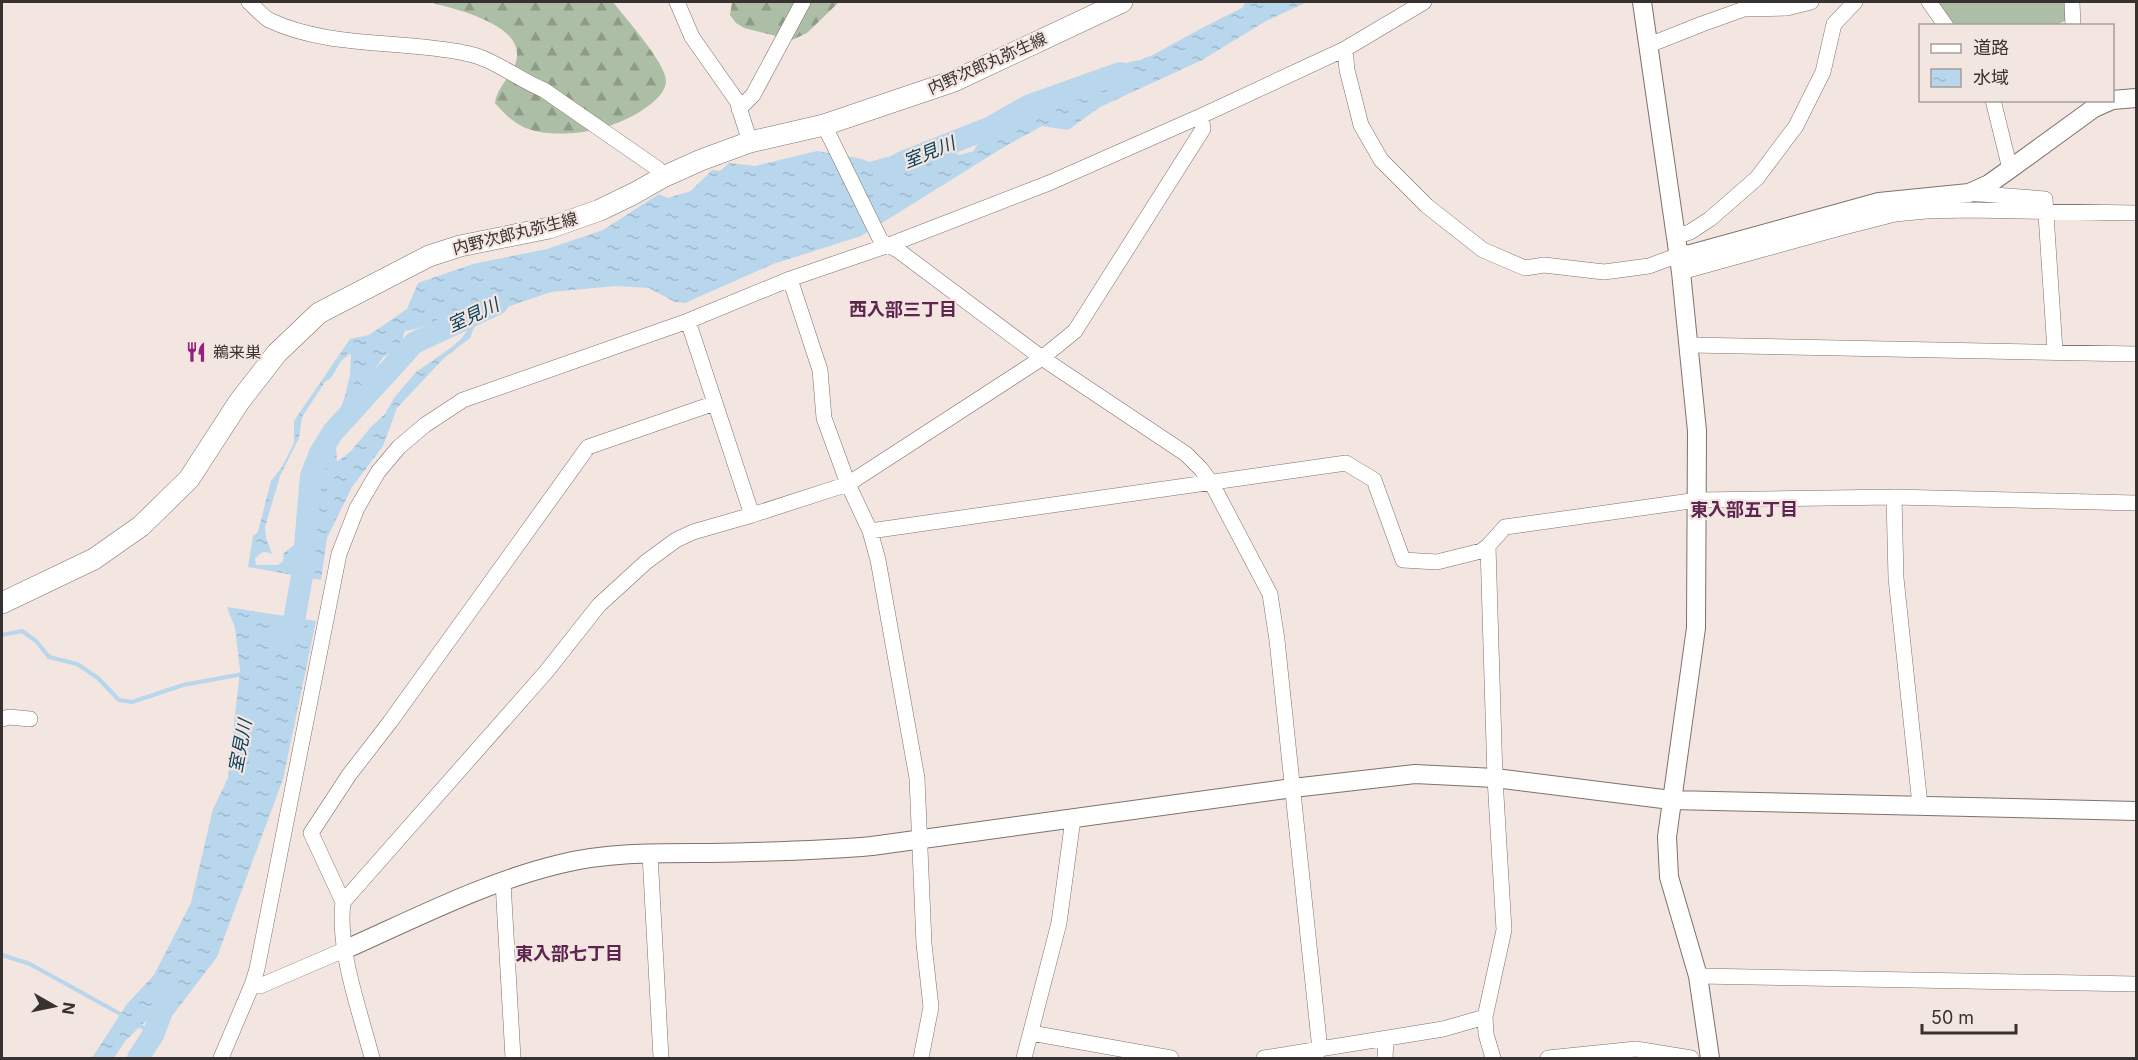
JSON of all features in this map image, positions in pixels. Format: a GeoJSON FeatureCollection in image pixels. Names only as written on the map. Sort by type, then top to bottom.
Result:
{"type":"FeatureCollection","features":[{"type":"Feature","properties":{"kind":"main road","name":"内野次郎丸弥生線"},"geometry":{"type":"LineString","coordinates":[[2,603],[94,559],[141,526],[189,479],[239,402],[277,353],[319,313],[429,256],[460,246],[549,228],[600,210],[635,194],[663,177],[750,142],[826,129],[954,81],[1122,2]]}},
{"type":"Feature","properties":{"kind":"street"},"geometry":{"type":"LineString","coordinates":[[249,2],[267,19],[307,33],[441,49],[467,53],[484,59],[544,90],[658,169],[663,177]]}},
{"type":"Feature","properties":{"kind":"street"},"geometry":{"type":"LineString","coordinates":[[677,2],[692,37],[726,84],[740,109],[750,142]]}},
{"type":"Feature","properties":{"kind":"street"},"geometry":{"type":"LineString","coordinates":[[740,109],[753,95],[803,2]]}},
{"type":"Feature","properties":{"kind":"street"},"geometry":{"type":"LineString","coordinates":[[221,1059],[252,985],[339,554],[357,508],[378,472],[399,447],[425,425],[463,400],[688,321],[790,279],[1049,183],[1345,49],[1424,2]]}},
{"type":"Feature","properties":{"kind":"street"},"geometry":{"type":"LineString","coordinates":[[1642,2],[1677,236],[1690,345],[1697,431],[1696,628],[1666,837],[1669,877],[1698,976],[1710,1059]]}},
{"type":"Feature","properties":{"kind":"street"},"geometry":{"type":"LineString","coordinates":[[1649,45],[1744,9],[1811,2]]}},
{"type":"Feature","properties":{"kind":"street"},"geometry":{"type":"LineString","coordinates":[[1677,236],[1689,232],[1710,219],[1757,178],[1796,126],[1823,72],[1834,24],[1855,2]]}},
{"type":"Feature","properties":{"kind":"street"},"geometry":{"type":"LineString","coordinates":[[1929,2],[1945,24]]}},
{"type":"Feature","properties":{"kind":"street"},"geometry":{"type":"LineString","coordinates":[[2071,24],[2072,2]]}},
{"type":"Feature","properties":{"kind":"street"},"geometry":{"type":"LineString","coordinates":[[1345,49],[1347,70],[1361,125],[1381,160],[1427,206],[1483,250],[1525,268],[1544,265],[1604,272],[1680,263],[1895,214],[1926,211],[2047,210],[2136,213]]}},
{"type":"Feature","properties":{"kind":"street"},"geometry":{"type":"LineString","coordinates":[[2114,100],[2136,98]]}},
{"type":"Feature","properties":{"kind":"street"},"geometry":{"type":"LineString","coordinates":[[1993,102],[2010,169]]}},
{"type":"Feature","properties":{"kind":"street"},"geometry":{"type":"LineString","coordinates":[[1969,193],[1989,184],[2010,169],[2091,105]]}},
{"type":"Feature","properties":{"kind":"street"},"geometry":{"type":"LineString","coordinates":[[343,902],[546,672],[599,604],[676,540],[693,532],[848,484],[1042,358],[1075,332],[1203,129],[1201,116]]}},
{"type":"Feature","properties":{"kind":"street"},"geometry":{"type":"LineString","coordinates":[[826,129],[885,243],[1042,358],[1186,454],[1212,484],[1270,594],[1277,640],[1320,1050]]}},
{"type":"Feature","properties":{"kind":"street"},"geometry":{"type":"LineString","coordinates":[[1680,263],[1691,254],[1879,202],[1969,193],[2045,199],[2055,351]]}},
{"type":"Feature","properties":{"kind":"street"},"geometry":{"type":"LineString","coordinates":[[790,279],[820,370],[824,418],[848,484],[870,531],[878,560],[917,778],[924,944],[931,1007],[921,1059]]}},
{"type":"Feature","properties":{"kind":"street"},"geometry":{"type":"LineString","coordinates":[[688,321],[752,515]]}},
{"type":"Feature","properties":{"kind":"street"},"geometry":{"type":"LineString","coordinates":[[1690,345],[2136,354]]}},
{"type":"Feature","properties":{"kind":"street"},"geometry":{"type":"LineString","coordinates":[[372,1059],[344,950],[341,921],[343,902],[311,833],[349,775],[390,722],[588,447],[715,403]]}},
{"type":"Feature","properties":{"kind":"street"},"geometry":{"type":"LineString","coordinates":[[870,531],[1212,484],[1346,463],[1374,480],[1402,560],[1437,562],[1481,551],[1505,527],[1698,500],[1894,497],[2136,503]]}},
{"type":"Feature","properties":{"kind":"street"},"geometry":{"type":"LineString","coordinates":[[1894,497],[1896,578],[1920,805]]}},
{"type":"Feature","properties":{"kind":"street"},"geometry":{"type":"LineString","coordinates":[[1488,546],[1495,778],[1504,930],[1485,1017],[1486,1034],[1493,1059]]}},
{"type":"Feature","properties":{"kind":"street"},"geometry":{"type":"LineString","coordinates":[[2,719],[9,717],[30,719]]}},
{"type":"Feature","properties":{"kind":"street"},"geometry":{"type":"LineString","coordinates":[[252,985],[260,986],[503,882],[560,864],[605,857],[650,854],[811,852],[920,840],[1293,788],[1415,774],[1495,778],[1671,800],[2136,811]]}},
{"type":"Feature","properties":{"kind":"street"},"geometry":{"type":"LineString","coordinates":[[1024,1059],[1059,923],[1073,819]]}},
{"type":"Feature","properties":{"kind":"street"},"geometry":{"type":"LineString","coordinates":[[650,854],[661,1059]]}},
{"type":"Feature","properties":{"kind":"street"},"geometry":{"type":"LineString","coordinates":[[503,882],[513,1059]]}},
{"type":"Feature","properties":{"kind":"street"},"geometry":{"type":"LineString","coordinates":[[1698,976],[2136,984]]}},
{"type":"Feature","properties":{"kind":"street"},"geometry":{"type":"LineString","coordinates":[[1264,1059],[1443,1029],[1485,1017]]}},
{"type":"Feature","properties":{"kind":"street"},"geometry":{"type":"LineString","coordinates":[[1030,1033],[1171,1059]]}},
{"type":"Feature","properties":{"kind":"street"},"geometry":{"type":"LineString","coordinates":[[1385,1059],[1386,1039]]}},
{"type":"Feature","properties":{"kind":"street"},"geometry":{"type":"LineString","coordinates":[[1548,1059],[1636,1049],[1691,1059]]}},
{"type":"Feature","properties":{"kind":"green space"},"geometry":{"type":"Polygon","coordinates":[[[429,2],[613,2],[659,63],[666,81],[665,88],[657,99],[640,111],[599,129],[555,133],[526,128],[509,118],[495,103],[498,92],[516,62],[516,49],[511,38],[486,20],[429,2]]]}},
{"type":"Feature","properties":{"kind":"green space"},"geometry":{"type":"Polygon","coordinates":[[[732,2],[839,2],[807,33],[792,40],[744,28],[736,23],[730,15],[732,2]]]}},
{"type":"Feature","properties":{"kind":"green space"},"geometry":{"type":"Polygon","coordinates":[[[1937,2],[2068,2],[2067,20],[2058,24],[1953,24],[1937,2]]]}},
{"type":"Feature","properties":{"kind":"water"},"geometry":{"type":"Polygon","coordinates":[[[1246,2],[1307,2],[1266,21],[1202,60],[1100,107],[1068,130],[1042,126],[861,236],[773,264],[685,303],[675,302],[649,288],[616,286],[551,292],[496,311],[475,325],[470,338],[444,358],[397,408],[383,446],[352,487],[327,538],[321,580],[248,567],[253,536],[258,532],[271,481],[282,467],[294,443],[294,421],[350,339],[369,335],[407,309],[418,283],[473,264],[547,249],[603,230],[659,194],[668,198],[691,191],[712,170],[720,171],[729,163],[755,166],[817,151],[869,162],[887,157],[930,159],[944,153],[960,155],[974,151],[976,146],[1022,113],[1056,104],[1091,89],[1092,80],[1122,65],[1151,56],[1242,8],[1246,2]],[[468,312],[405,331],[399,349],[383,357],[374,371],[372,381],[365,389],[345,427],[339,433],[336,447],[337,462],[351,451],[385,414],[394,398],[416,372],[462,338],[473,322],[468,312]],[[351,353],[341,361],[302,417],[299,438],[280,476],[265,527],[272,554],[261,553],[255,559],[256,565],[278,565],[283,561],[284,553],[309,533],[318,471],[345,396],[350,375],[351,353]]]}},
{"type":"Feature","properties":{"kind":"water"},"geometry":{"type":"Polygon","coordinates":[[[227,607],[316,621],[283,779],[217,957],[159,1033],[152,1015],[125,1041],[114,1058],[92,1058],[127,1004],[154,975],[191,903],[213,809],[228,778],[240,670],[235,628],[227,607]]]}},
{"type":"Feature","properties":{"kind":"waterway","name":"室見川"},"geometry":{"type":"LineString","coordinates":[[887,170],[989,128],[1030,105],[1120,73]]}},
{"type":"Feature","properties":{"kind":"waterway","name":"室見川"},"geometry":{"type":"LineString","coordinates":[[277,642],[293,627],[303,570],[311,476],[320,453],[333,432],[414,343],[497,304]]}},
{"type":"Feature","properties":{"kind":"waterway"},"geometry":{"type":"LineString","coordinates":[[2,635],[22,631],[36,641],[49,657],[77,664],[98,678],[119,700],[132,702],[183,685],[243,674]]}},
{"type":"Feature","properties":{"kind":"waterway"},"geometry":{"type":"LineString","coordinates":[[2,955],[30,964],[124,1016]]}},
{"type":"Feature","properties":{"kind":"waterway","name":"室見川"},"geometry":{"type":"LineString","coordinates":[[138,1058],[153,1035],[167,998]]}},
{"type":"Feature","properties":{"kind":"waterway"},"geometry":{"type":"LineString","coordinates":[[138,1024],[153,1035]]}},
{"type":"Feature","properties":{"kind":"place","name":"鵜来巣"},"geometry":{"type":"Point","coordinates":[196,352]}},
{"type":"Feature","properties":{"kind":"district","name":"西入部三丁目"},"geometry":{"type":"Point","coordinates":[903,309]}},
{"type":"Feature","properties":{"kind":"district","name":"東入部五丁目"},"geometry":{"type":"Point","coordinates":[1744,509]}},
{"type":"Feature","properties":{"kind":"district","name":"東入部七丁目"},"geometry":{"type":"Point","coordinates":[569,953]}}]}
